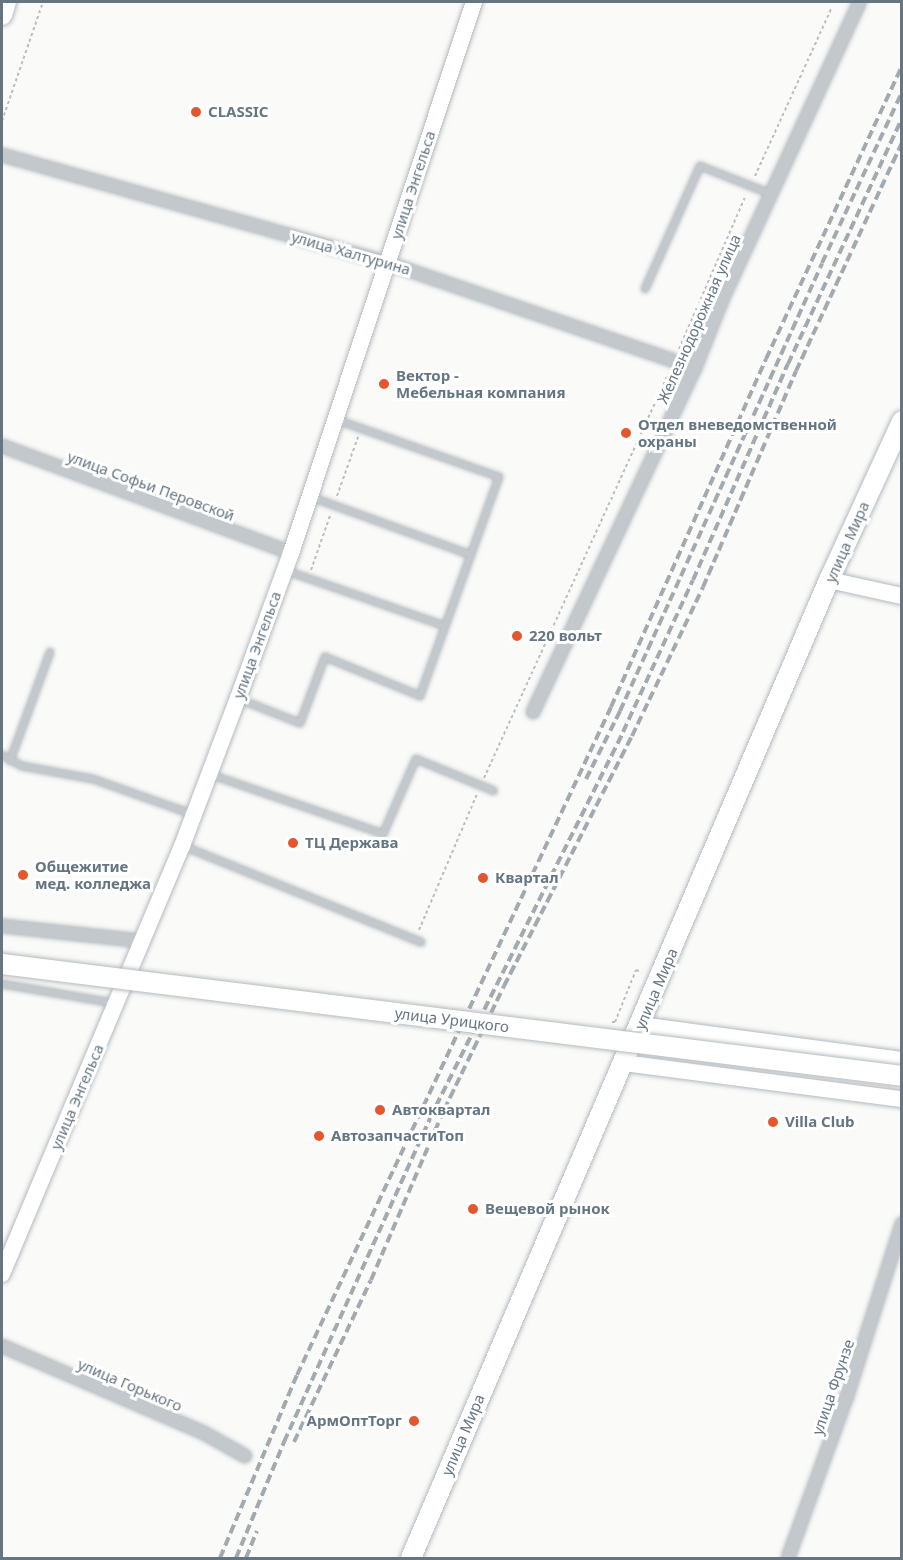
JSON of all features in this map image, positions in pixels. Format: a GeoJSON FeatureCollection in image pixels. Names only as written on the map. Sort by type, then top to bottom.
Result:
{"type":"FeatureCollection","features":[{"type":"Feature","properties":{"kind":"main road"},"geometry":{"type":"LineString","coordinates":[[2,15],[6,2]]}},
{"type":"Feature","properties":{"kind":"main road","name":"улица Мира"},"geometry":{"type":"LineString","coordinates":[[411,1558],[507,1329],[660,980],[829,580],[902,421]]}},
{"type":"Feature","properties":{"kind":"main road","name":"улица Урицкого"},"geometry":{"type":"LineString","coordinates":[[2,964],[902,1076]]}},
{"type":"Feature","properties":{"kind":"street","name":"улица Энгельса"},"geometry":{"type":"LineString","coordinates":[[2,1274],[117,1004],[210,774],[291,554],[474,2]]}},
{"type":"Feature","properties":{"kind":"street","name":"Железнодорожная улица"},"geometry":{"type":"LineString","coordinates":[[532,712],[695,368],[722,300],[860,2]]}},
{"type":"Feature","properties":{"kind":"street","name":"улица Халтурина"},"geometry":{"type":"LineString","coordinates":[[2,155],[388,263],[695,368]]}},
{"type":"Feature","properties":{"kind":"street","name":"улица Софьи Перовской"},"geometry":{"type":"LineString","coordinates":[[2,446],[291,554]]}},
{"type":"Feature","properties":{"kind":"street"},"geometry":{"type":"LineString","coordinates":[[829,580],[902,596]]}},
{"type":"Feature","properties":{"kind":"street"},"geometry":{"type":"LineString","coordinates":[[2,926],[142,941]]}},
{"type":"Feature","properties":{"kind":"street"},"geometry":{"type":"LineString","coordinates":[[640,1025],[902,1060]]}},
{"type":"Feature","properties":{"kind":"street"},"geometry":{"type":"LineString","coordinates":[[624,1063],[902,1099]]}},
{"type":"Feature","properties":{"kind":"street","name":"улица Фрунзе"},"geometry":{"type":"LineString","coordinates":[[788,1558],[847,1396],[902,1224]]}},
{"type":"Feature","properties":{"kind":"street","name":"улица Горького"},"geometry":{"type":"LineString","coordinates":[[2,1346],[204,1434],[245,1456]]}},
{"type":"Feature","properties":{"kind":"lane"},"geometry":{"type":"LineString","coordinates":[[645,289],[700,166],[772,195]]}},
{"type":"Feature","properties":{"kind":"lane"},"geometry":{"type":"LineString","coordinates":[[238,698],[300,723],[325,657],[420,696],[499,477],[336,419]]}},
{"type":"Feature","properties":{"kind":"lane"},"geometry":{"type":"LineString","coordinates":[[310,496],[471,555]]}},
{"type":"Feature","properties":{"kind":"lane"},"geometry":{"type":"LineString","coordinates":[[285,570],[445,626]]}},
{"type":"Feature","properties":{"kind":"lane"},"geometry":{"type":"LineString","coordinates":[[10,761],[50,652]]}},
{"type":"Feature","properties":{"kind":"lane"},"geometry":{"type":"LineString","coordinates":[[2,755],[21,766],[93,779],[194,815]]}},
{"type":"Feature","properties":{"kind":"lane"},"geometry":{"type":"LineString","coordinates":[[210,774],[383,834],[416,759],[494,791]]}},
{"type":"Feature","properties":{"kind":"lane"},"geometry":{"type":"LineString","coordinates":[[182,846],[418,940]]}},
{"type":"Feature","properties":{"kind":"lane"},"geometry":{"type":"LineString","coordinates":[[2,984],[117,1004]]}},
{"type":"Feature","properties":{"kind":"path"},"geometry":{"type":"LineString","coordinates":[[2,121],[43,2]]}},
{"type":"Feature","properties":{"kind":"path"},"geometry":{"type":"LineString","coordinates":[[418,940],[481,785],[832,7]]}},
{"type":"Feature","properties":{"kind":"path"},"geometry":{"type":"LineString","coordinates":[[604,1021],[615,1022],[636,970],[660,980]]}},
{"type":"Feature","properties":{"kind":"railway"},"geometry":{"type":"LineString","coordinates":[[220,1558],[297,1375],[611,707],[766,359],[902,66]]}},
{"type":"Feature","properties":{"kind":"railway"},"geometry":{"type":"LineString","coordinates":[[586,779],[620,711],[822,263],[902,92]]}},
{"type":"Feature","properties":{"kind":"railway"},"geometry":{"type":"LineString","coordinates":[[236,1558],[284,1442],[436,1106],[623,732],[788,364],[902,118]]}},
{"type":"Feature","properties":{"kind":"railway"},"geometry":{"type":"LineString","coordinates":[[294,1442],[371,1280],[444,1110],[504,986],[632,736],[703,587],[796,371],[902,143]]}},
{"type":"Feature","properties":{"kind":"railway"},"geometry":{"type":"LineString","coordinates":[[246,1558],[257,1531]]}},
{"type":"Feature","properties":{"kind":"place","name":"CLASSIC"},"geometry":{"type":"Point","coordinates":[196,112]}},
{"type":"Feature","properties":{"kind":"place","name":"Вектор - Мебельная компания"},"geometry":{"type":"Point","coordinates":[384,384]}},
{"type":"Feature","properties":{"kind":"place","name":"Отдел вневедомственной охраны"},"geometry":{"type":"Point","coordinates":[626,433]}},
{"type":"Feature","properties":{"kind":"place","name":"220 вольт"},"geometry":{"type":"Point","coordinates":[517,636]}},
{"type":"Feature","properties":{"kind":"place","name":"ТЦ Держава"},"geometry":{"type":"Point","coordinates":[293,843]}},
{"type":"Feature","properties":{"kind":"place","name":"Общежитие мед. колледжа"},"geometry":{"type":"Point","coordinates":[23,875]}},
{"type":"Feature","properties":{"kind":"place","name":"Квартал"},"geometry":{"type":"Point","coordinates":[483,878]}},
{"type":"Feature","properties":{"kind":"place","name":"Автоквартал"},"geometry":{"type":"Point","coordinates":[380,1110]}},
{"type":"Feature","properties":{"kind":"place","name":"Villa Club"},"geometry":{"type":"Point","coordinates":[773,1122]}},
{"type":"Feature","properties":{"kind":"place","name":"АвтозапчастиТоп"},"geometry":{"type":"Point","coordinates":[319,1136]}},
{"type":"Feature","properties":{"kind":"place","name":"Вещевой рынок"},"geometry":{"type":"Point","coordinates":[473,1209]}},
{"type":"Feature","properties":{"kind":"place","name":"АрмОптТорг"},"geometry":{"type":"Point","coordinates":[414,1421]}}]}
